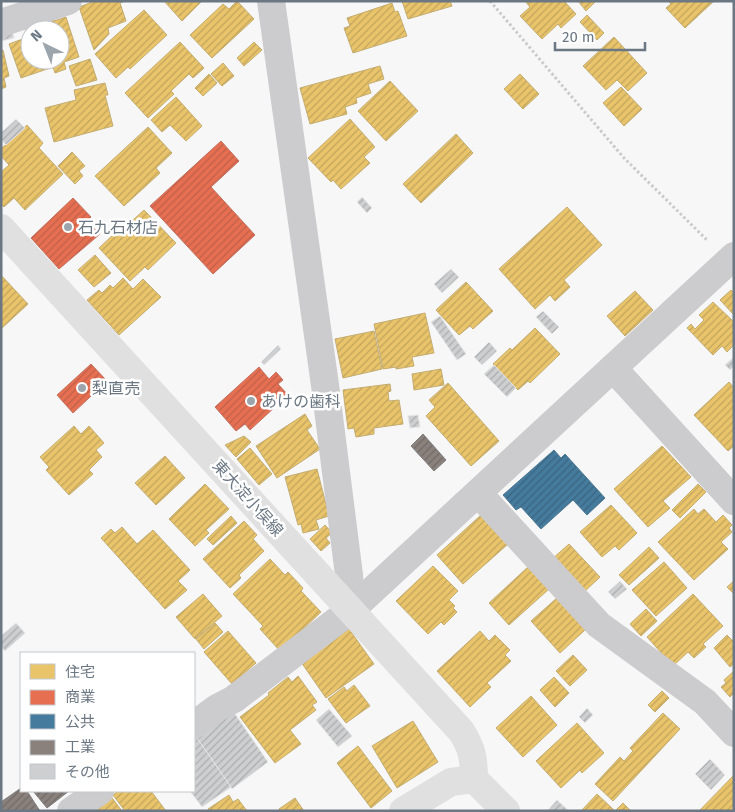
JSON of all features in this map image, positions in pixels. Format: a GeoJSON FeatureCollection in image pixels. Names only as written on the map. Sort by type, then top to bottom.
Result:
{"type":"FeatureCollection","features":[{"type":"Feature","properties":{"kind":"main road","name":"東大淀小俣線"},"geometry":{"type":"LineString","coordinates":[[1,228],[461,731],[470,744],[474,758],[474,779]]}},
{"type":"Feature","properties":{"kind":"main road"},"geometry":{"type":"LineString","coordinates":[[404,811],[451,782],[474,779],[506,811]]}},
{"type":"Feature","properties":{"kind":"street"},"geometry":{"type":"LineString","coordinates":[[1,23],[68,1]]}},
{"type":"Feature","properties":{"kind":"street"},"geometry":{"type":"LineString","coordinates":[[271,1],[325,385],[349,574],[351,610]]}},
{"type":"Feature","properties":{"kind":"street"},"geometry":{"type":"LineString","coordinates":[[195,724],[217,708],[234,699],[351,610],[613,368],[727,257]]}},
{"type":"Feature","properties":{"kind":"street"},"geometry":{"type":"LineString","coordinates":[[613,368],[734,501]]}},
{"type":"Feature","properties":{"kind":"street"},"geometry":{"type":"LineString","coordinates":[[478,493],[599,626],[705,702],[734,733]]}},
{"type":"Feature","properties":{"kind":"street"},"geometry":{"type":"LineString","coordinates":[[71,811],[99,792]]}},
{"type":"Feature","properties":{"kind":"path"},"geometry":{"type":"LineString","coordinates":[[490,1],[624,158],[727,257]]}},
{"type":"Feature","properties":{"kind":"building: 住宅"},"geometry":{"type":"Polygon","coordinates":[[[95,1],[125,1],[120,3],[126,21],[108,28],[109,34],[94,50],[79,7],[95,1]]]}},
{"type":"Feature","properties":{"kind":"building: 住宅"},"geometry":{"type":"Polygon","coordinates":[[[164,1],[202,1],[182,21],[164,1]]]}},
{"type":"Feature","properties":{"kind":"building: 住宅"},"geometry":{"type":"Polygon","coordinates":[[[237,1],[254,19],[212,58],[190,35],[223,4],[229,9],[237,1]]]}},
{"type":"Feature","properties":{"kind":"building: 住宅"},"geometry":{"type":"Polygon","coordinates":[[[402,1],[450,1],[452,6],[408,19],[402,1]]]}},
{"type":"Feature","properties":{"kind":"building: 住宅"},"geometry":{"type":"Polygon","coordinates":[[[525,1],[564,1],[576,14],[561,28],[558,24],[542,39],[520,16],[530,7],[525,1]]]}},
{"type":"Feature","properties":{"kind":"building: 住宅"},"geometry":{"type":"Polygon","coordinates":[[[578,1],[596,1],[586,11],[578,1]]]}},
{"type":"Feature","properties":{"kind":"building: 住宅"},"geometry":{"type":"Polygon","coordinates":[[[668,1],[714,1],[685,28],[666,8],[671,4],[668,1]]]}},
{"type":"Feature","properties":{"kind":"building: 住宅"},"geometry":{"type":"Polygon","coordinates":[[[392,3],[395,12],[398,11],[407,36],[353,53],[344,28],[350,26],[347,18],[392,3]]]}},
{"type":"Feature","properties":{"kind":"building: 住宅"},"geometry":{"type":"Polygon","coordinates":[[[144,10],[167,35],[130,69],[128,67],[116,78],[95,54],[144,10]]]}},
{"type":"Feature","properties":{"kind":"building: 住宅"},"geometry":{"type":"Polygon","coordinates":[[[52,14],[54,20],[33,20],[52,14]]]}},
{"type":"Feature","properties":{"kind":"building: 住宅"},"geometry":{"type":"Polygon","coordinates":[[[587,15],[604,33],[597,40],[580,22],[587,15]]]}},
{"type":"Feature","properties":{"kind":"building: 住宅"},"geometry":{"type":"Polygon","coordinates":[[[70,29],[79,57],[70,60],[70,29]]]}},
{"type":"Feature","properties":{"kind":"building: 住宅"},"geometry":{"type":"Polygon","coordinates":[[[614,37],[647,73],[628,91],[617,80],[606,90],[583,66],[614,37]]]}},
{"type":"Feature","properties":{"kind":"building: 住宅"},"geometry":{"type":"Polygon","coordinates":[[[20,40],[20,70],[44,70],[21,78],[9,44],[20,40]]]}},
{"type":"Feature","properties":{"kind":"building: 住宅"},"geometry":{"type":"Polygon","coordinates":[[[180,42],[204,68],[193,78],[189,74],[171,91],[174,94],[148,118],[125,93],[180,42]]]}},
{"type":"Feature","properties":{"kind":"building: 住宅"},"geometry":{"type":"Polygon","coordinates":[[[254,42],[262,50],[244,66],[237,58],[254,42]]]}},
{"type":"Feature","properties":{"kind":"building: 住宅"},"geometry":{"type":"Polygon","coordinates":[[[3,50],[9,76],[4,78],[6,87],[1,89],[1,51],[3,50]]]}},
{"type":"Feature","properties":{"kind":"building: 住宅"},"geometry":{"type":"Polygon","coordinates":[[[90,59],[97,80],[76,86],[70,66],[90,59]]]}},
{"type":"Feature","properties":{"kind":"building: 住宅"},"geometry":{"type":"Polygon","coordinates":[[[223,63],[234,76],[222,86],[211,74],[223,63]]]}},
{"type":"Feature","properties":{"kind":"building: 住宅"},"geometry":{"type":"Polygon","coordinates":[[[380,66],[384,79],[368,84],[371,93],[356,98],[357,103],[345,107],[347,114],[310,124],[300,88],[380,66]]]}},
{"type":"Feature","properties":{"kind":"building: 住宅"},"geometry":{"type":"Polygon","coordinates":[[[209,74],[217,83],[203,96],[195,88],[209,74]]]}},
{"type":"Feature","properties":{"kind":"building: 住宅"},"geometry":{"type":"Polygon","coordinates":[[[520,74],[539,94],[523,109],[504,89],[520,74]]]}},
{"type":"Feature","properties":{"kind":"building: 住宅"},"geometry":{"type":"Polygon","coordinates":[[[390,81],[418,111],[386,141],[358,111],[390,81]]]}},
{"type":"Feature","properties":{"kind":"building: 住宅"},"geometry":{"type":"Polygon","coordinates":[[[105,83],[108,95],[105,95],[113,126],[54,142],[45,108],[76,100],[74,90],[105,83]]]}},
{"type":"Feature","properties":{"kind":"building: 住宅"},"geometry":{"type":"Polygon","coordinates":[[[621,87],[642,109],[624,126],[603,103],[621,87]]]}},
{"type":"Feature","properties":{"kind":"building: 住宅"},"geometry":{"type":"Polygon","coordinates":[[[176,97],[202,126],[186,141],[170,125],[162,132],[151,120],[176,97]]]}},
{"type":"Feature","properties":{"kind":"building: 住宅"},"geometry":{"type":"Polygon","coordinates":[[[350,119],[375,147],[364,157],[370,163],[341,189],[333,180],[331,182],[308,158],[350,119]]]}},
{"type":"Feature","properties":{"kind":"building: 住宅"},"geometry":{"type":"Polygon","coordinates":[[[27,125],[43,143],[39,148],[63,174],[25,210],[14,198],[4,207],[1,204],[1,172],[9,165],[1,156],[1,149],[27,125]]]}},
{"type":"Feature","properties":{"kind":"building: 住宅"},"geometry":{"type":"Polygon","coordinates":[[[148,127],[172,153],[156,168],[160,173],[124,206],[95,176],[148,127]]]}},
{"type":"Feature","properties":{"kind":"building: 住宅"},"geometry":{"type":"Polygon","coordinates":[[[456,134],[473,153],[421,203],[403,184],[456,134]]]}},
{"type":"Feature","properties":{"kind":"building: 住宅"},"geometry":{"type":"Polygon","coordinates":[[[72,152],[85,166],[79,171],[83,176],[75,184],[58,166],[72,152]]]}},
{"type":"Feature","properties":{"kind":"building: 住宅"},"geometry":{"type":"Polygon","coordinates":[[[567,207],[602,245],[564,280],[570,287],[555,301],[550,295],[535,309],[499,269],[567,207]]]}},
{"type":"Feature","properties":{"kind":"building: 住宅"},"geometry":{"type":"Polygon","coordinates":[[[144,210],[176,243],[148,270],[145,267],[130,281],[99,248],[130,219],[132,221],[144,210]]]}},
{"type":"Feature","properties":{"kind":"building: 住宅"},"geometry":{"type":"Polygon","coordinates":[[[95,255],[111,273],[94,287],[78,270],[95,255]]]}},
{"type":"Feature","properties":{"kind":"building: 住宅"},"geometry":{"type":"Polygon","coordinates":[[[1,275],[28,304],[1,329],[1,275]]]}},
{"type":"Feature","properties":{"kind":"building: 住宅"},"geometry":{"type":"Polygon","coordinates":[[[123,278],[133,289],[143,279],[161,297],[119,335],[87,300],[99,290],[102,293],[110,285],[113,288],[123,278]]]}},
{"type":"Feature","properties":{"kind":"building: 住宅"},"geometry":{"type":"Polygon","coordinates":[[[466,282],[493,311],[473,329],[470,326],[459,335],[436,310],[466,282]]]}},
{"type":"Feature","properties":{"kind":"building: 住宅"},"geometry":{"type":"Polygon","coordinates":[[[731,290],[734,293],[734,315],[720,300],[731,290]]]}},
{"type":"Feature","properties":{"kind":"building: 住宅"},"geometry":{"type":"Polygon","coordinates":[[[635,291],[653,310],[625,336],[607,316],[635,291]]]}},
{"type":"Feature","properties":{"kind":"building: 住宅"},"geometry":{"type":"Polygon","coordinates":[[[713,302],[734,322],[734,330],[732,332],[734,334],[734,345],[727,352],[722,346],[713,355],[687,328],[691,324],[695,329],[704,320],[699,315],[713,302]]]}},
{"type":"Feature","properties":{"kind":"building: 住宅"},"geometry":{"type":"Polygon","coordinates":[[[425,313],[434,353],[412,357],[414,366],[383,369],[374,324],[425,313]]]}},
{"type":"Feature","properties":{"kind":"building: 住宅"},"geometry":{"type":"Polygon","coordinates":[[[535,328],[560,354],[530,383],[528,381],[518,390],[493,364],[510,348],[512,350],[535,328]]]}},
{"type":"Feature","properties":{"kind":"building: 住宅"},"geometry":{"type":"Polygon","coordinates":[[[374,331],[382,369],[343,378],[335,339],[374,331]]]}},
{"type":"Feature","properties":{"kind":"building: 住宅"},"geometry":{"type":"Polygon","coordinates":[[[441,369],[444,385],[414,390],[412,374],[441,369]]]}},
{"type":"Feature","properties":{"kind":"building: 住宅"},"geometry":{"type":"Polygon","coordinates":[[[729,382],[734,388],[734,446],[728,451],[694,415],[729,382]]]}},
{"type":"Feature","properties":{"kind":"building: 住宅"},"geometry":{"type":"Polygon","coordinates":[[[448,383],[499,441],[471,466],[426,416],[435,407],[429,400],[448,383]]]}},
{"type":"Feature","properties":{"kind":"building: 住宅"},"geometry":{"type":"Polygon","coordinates":[[[390,384],[391,391],[388,392],[389,401],[399,400],[403,424],[374,428],[374,434],[356,437],[354,428],[348,429],[343,390],[390,384]]]}},
{"type":"Feature","properties":{"kind":"building: 住宅"},"geometry":{"type":"Polygon","coordinates":[[[305,414],[312,426],[307,430],[320,449],[277,478],[256,446],[305,414]]]}},
{"type":"Feature","properties":{"kind":"building: 住宅"},"geometry":{"type":"Polygon","coordinates":[[[74,426],[81,434],[89,426],[104,443],[96,450],[102,457],[89,470],[93,474],[69,495],[46,470],[49,467],[40,457],[74,426]]]}},
{"type":"Feature","properties":{"kind":"building: 住宅"},"geometry":{"type":"Polygon","coordinates":[[[244,436],[251,442],[236,457],[225,445],[244,436]]]}},
{"type":"Feature","properties":{"kind":"building: 住宅"},"geometry":{"type":"Polygon","coordinates":[[[662,446],[691,477],[663,501],[670,508],[648,527],[614,489],[662,446]]]}},
{"type":"Feature","properties":{"kind":"building: 住宅"},"geometry":{"type":"Polygon","coordinates":[[[250,448],[272,474],[259,485],[237,459],[250,448]]]}},
{"type":"Feature","properties":{"kind":"building: 住宅"},"geometry":{"type":"Polygon","coordinates":[[[165,456],[185,478],[156,505],[135,483],[165,456]]]}},
{"type":"Feature","properties":{"kind":"building: 住宅"},"geometry":{"type":"Polygon","coordinates":[[[317,469],[329,516],[316,520],[319,529],[303,533],[301,524],[298,525],[285,477],[317,469]]]}},
{"type":"Feature","properties":{"kind":"building: 住宅"},"geometry":{"type":"Polygon","coordinates":[[[205,484],[229,509],[206,530],[209,533],[195,546],[169,519],[205,484]]]}},
{"type":"Feature","properties":{"kind":"building: 住宅"},"geometry":{"type":"Polygon","coordinates":[[[698,484],[706,492],[680,518],[672,510],[698,484]]]}},
{"type":"Feature","properties":{"kind":"building: 住宅"},"geometry":{"type":"Polygon","coordinates":[[[611,505],[637,533],[619,550],[615,546],[602,557],[580,532],[611,505]]]}},
{"type":"Feature","properties":{"kind":"building: 住宅"},"geometry":{"type":"Polygon","coordinates":[[[694,509],[698,514],[704,509],[716,522],[723,515],[732,525],[729,528],[732,532],[721,542],[728,549],[694,580],[658,542],[694,509]]]}},
{"type":"Feature","properties":{"kind":"building: 住宅"},"geometry":{"type":"Polygon","coordinates":[[[481,515],[508,544],[463,584],[437,555],[481,515]]]}},
{"type":"Feature","properties":{"kind":"building: 住宅"},"geometry":{"type":"Polygon","coordinates":[[[231,516],[237,523],[213,545],[207,539],[231,516]]]}},
{"type":"Feature","properties":{"kind":"building: 住宅"},"geometry":{"type":"Polygon","coordinates":[[[244,521],[257,535],[253,539],[264,551],[239,575],[241,578],[230,588],[203,559],[244,521]]]}},
{"type":"Feature","properties":{"kind":"building: 住宅"},"geometry":{"type":"Polygon","coordinates":[[[325,525],[332,533],[326,538],[330,543],[321,551],[310,539],[325,525]]]}},
{"type":"Feature","properties":{"kind":"building: 住宅"},"geometry":{"type":"Polygon","coordinates":[[[122,527],[137,544],[153,530],[190,570],[178,581],[187,590],[165,609],[101,538],[111,529],[115,533],[122,527]]]}},
{"type":"Feature","properties":{"kind":"building: 住宅"},"geometry":{"type":"Polygon","coordinates":[[[569,544],[600,577],[583,593],[551,560],[569,544]]]}},
{"type":"Feature","properties":{"kind":"building: 住宅"},"geometry":{"type":"Polygon","coordinates":[[[649,547],[659,558],[629,585],[619,575],[649,547]]]}},
{"type":"Feature","properties":{"kind":"building: 住宅"},"geometry":{"type":"Polygon","coordinates":[[[270,559],[285,575],[288,572],[303,588],[301,591],[321,612],[280,651],[260,629],[263,626],[233,594],[270,559]]]}},
{"type":"Feature","properties":{"kind":"building: 住宅"},"geometry":{"type":"Polygon","coordinates":[[[664,562],[687,588],[656,616],[632,590],[664,562]]]}},
{"type":"Feature","properties":{"kind":"building: 住宅"},"geometry":{"type":"Polygon","coordinates":[[[433,566],[458,591],[449,600],[455,606],[453,608],[457,612],[444,625],[441,622],[428,634],[396,601],[433,566]]]}},
{"type":"Feature","properties":{"kind":"building: 住宅"},"geometry":{"type":"Polygon","coordinates":[[[529,566],[549,589],[509,625],[489,603],[529,566]]]}},
{"type":"Feature","properties":{"kind":"building: 住宅"},"geometry":{"type":"Polygon","coordinates":[[[734,581],[734,594],[727,587],[734,581]]]}},
{"type":"Feature","properties":{"kind":"building: 住宅"},"geometry":{"type":"Polygon","coordinates":[[[203,594],[222,616],[195,639],[176,617],[203,594]]]}},
{"type":"Feature","properties":{"kind":"building: 住宅"},"geometry":{"type":"Polygon","coordinates":[[[693,594],[723,626],[703,644],[706,647],[694,658],[688,652],[673,666],[647,637],[693,594]]]}},
{"type":"Feature","properties":{"kind":"building: 住宅"},"geometry":{"type":"Polygon","coordinates":[[[558,597],[579,620],[577,621],[585,630],[560,653],[531,621],[558,597]]]}},
{"type":"Feature","properties":{"kind":"building: 住宅"},"geometry":{"type":"Polygon","coordinates":[[[646,609],[657,621],[641,636],[630,624],[646,609]]]}},
{"type":"Feature","properties":{"kind":"building: 住宅"},"geometry":{"type":"Polygon","coordinates":[[[215,623],[223,632],[204,649],[196,639],[215,623]]]}},
{"type":"Feature","properties":{"kind":"building: 住宅"},"geometry":{"type":"Polygon","coordinates":[[[349,629],[374,664],[326,698],[301,662],[349,629]]]}},
{"type":"Feature","properties":{"kind":"building: 住宅"},"geometry":{"type":"Polygon","coordinates":[[[228,631],[256,663],[232,684],[204,652],[228,631]]]}},
{"type":"Feature","properties":{"kind":"building: 住宅"},"geometry":{"type":"Polygon","coordinates":[[[480,631],[489,641],[495,635],[510,650],[505,655],[511,661],[487,683],[491,687],[470,707],[437,671],[480,631]]]}},
{"type":"Feature","properties":{"kind":"building: 住宅"},"geometry":{"type":"Polygon","coordinates":[[[727,635],[734,642],[734,664],[730,667],[714,648],[727,635]]]}},
{"type":"Feature","properties":{"kind":"building: 住宅"},"geometry":{"type":"Polygon","coordinates":[[[573,655],[587,670],[570,686],[556,671],[573,655]]]}},
{"type":"Feature","properties":{"kind":"building: 住宅"},"geometry":{"type":"Polygon","coordinates":[[[734,671],[734,693],[730,697],[721,687],[726,683],[724,680],[734,671]]]}},
{"type":"Feature","properties":{"kind":"building: 住宅"},"geometry":{"type":"Polygon","coordinates":[[[298,676],[317,702],[312,705],[316,710],[290,730],[301,744],[275,763],[240,717],[269,695],[268,693],[288,677],[292,682],[298,676]]]}},
{"type":"Feature","properties":{"kind":"building: 住宅"},"geometry":{"type":"Polygon","coordinates":[[[554,677],[569,693],[555,707],[540,690],[554,677]]]}},
{"type":"Feature","properties":{"kind":"building: 住宅"},"geometry":{"type":"Polygon","coordinates":[[[354,685],[370,706],[346,723],[328,699],[344,687],[347,691],[354,685]]]}},
{"type":"Feature","properties":{"kind":"building: 住宅"},"geometry":{"type":"Polygon","coordinates":[[[662,691],[669,698],[655,712],[648,705],[662,691]]]}},
{"type":"Feature","properties":{"kind":"building: 住宅"},"geometry":{"type":"Polygon","coordinates":[[[531,696],[557,725],[523,757],[496,728],[531,696]]]}},
{"type":"Feature","properties":{"kind":"building: 住宅"},"geometry":{"type":"Polygon","coordinates":[[[663,713],[680,729],[613,801],[595,784],[620,757],[624,761],[633,751],[630,748],[663,713]]]}},
{"type":"Feature","properties":{"kind":"building: 住宅"},"geometry":{"type":"Polygon","coordinates":[[[413,721],[438,762],[397,788],[372,746],[413,721]]]}},
{"type":"Feature","properties":{"kind":"building: 住宅"},"geometry":{"type":"Polygon","coordinates":[[[577,723],[604,753],[582,773],[580,770],[561,788],[536,761],[577,723]]]}},
{"type":"Feature","properties":{"kind":"building: 住宅"},"geometry":{"type":"Polygon","coordinates":[[[358,746],[392,791],[371,808],[337,763],[358,746]]]}},
{"type":"Feature","properties":{"kind":"building: 住宅"},"geometry":{"type":"Polygon","coordinates":[[[734,775],[734,811],[699,811],[734,775]]]}},
{"type":"Feature","properties":{"kind":"building: 住宅"},"geometry":{"type":"Polygon","coordinates":[[[117,792],[152,792],[166,811],[125,811],[113,795],[117,792]]]}},
{"type":"Feature","properties":{"kind":"building: 住宅"},"geometry":{"type":"Polygon","coordinates":[[[109,794],[122,811],[87,811],[109,794]]]}},
{"type":"Feature","properties":{"kind":"building: 住宅"},"geometry":{"type":"Polygon","coordinates":[[[597,794],[615,811],[581,811],[597,794]]]}},
{"type":"Feature","properties":{"kind":"building: 住宅"},"geometry":{"type":"Polygon","coordinates":[[[229,795],[233,802],[238,799],[247,811],[209,811],[208,809],[229,795]]]}},
{"type":"Feature","properties":{"kind":"building: 住宅"},"geometry":{"type":"Polygon","coordinates":[[[295,798],[304,811],[280,811],[279,809],[295,798]]]}},
{"type":"Feature","properties":{"kind":"building: 住宅"},"geometry":{"type":"Polygon","coordinates":[[[623,803],[631,811],[615,811],[623,803]]]}},
{"type":"Feature","properties":{"kind":"building: 商業"},"geometry":{"type":"Polygon","coordinates":[[[221,141],[239,161],[211,187],[255,235],[213,274],[150,206],[221,141]]]}},
{"type":"Feature","properties":{"kind":"building: 商業","name":"石九石材店"},"geometry":{"type":"Polygon","coordinates":[[[73,198],[91,217],[87,221],[100,234],[59,269],[31,238],[73,198]]]}},
{"type":"Feature","properties":{"kind":"building: 商業","name":"梨直売"},"geometry":{"type":"Polygon","coordinates":[[[91,364],[107,381],[73,413],[57,395],[91,364]]]}},
{"type":"Feature","properties":{"kind":"building: 商業","name":"あけの歯科"},"geometry":{"type":"Polygon","coordinates":[[[259,367],[269,379],[276,372],[283,380],[278,384],[288,395],[250,430],[245,424],[236,431],[215,407],[259,367]]]}},
{"type":"Feature","properties":{"kind":"building: 公共"},"geometry":{"type":"Polygon","coordinates":[[[554,450],[561,458],[565,454],[605,498],[587,515],[573,500],[541,529],[521,507],[516,510],[503,495],[554,450]]]}},
{"type":"Feature","properties":{"kind":"building: 工業"},"geometry":{"type":"Polygon","coordinates":[[[423,434],[446,460],[434,471],[411,446],[423,434]]]}},
{"type":"Feature","properties":{"kind":"building: 工業"},"geometry":{"type":"Polygon","coordinates":[[[20,789],[20,792],[28,792],[40,811],[1,811],[1,802],[20,789]]]}},
{"type":"Feature","properties":{"kind":"building: 工業"},"geometry":{"type":"Polygon","coordinates":[[[34,792],[68,792],[47,808],[34,792]]]}},
{"type":"Feature","properties":{"kind":"building: その他"},"geometry":{"type":"Polygon","coordinates":[[[11,27],[14,38],[1,41],[1,30],[11,27]]]}},
{"type":"Feature","properties":{"kind":"building: その他"},"geometry":{"type":"Polygon","coordinates":[[[16,119],[25,128],[6,145],[1,139],[1,133],[16,119]]]}},
{"type":"Feature","properties":{"kind":"building: その他"},"geometry":{"type":"Polygon","coordinates":[[[362,197],[372,208],[367,213],[357,202],[362,197]]]}},
{"type":"Feature","properties":{"kind":"building: その他"},"geometry":{"type":"Polygon","coordinates":[[[451,269],[459,277],[442,293],[434,284],[451,269]]]}},
{"type":"Feature","properties":{"kind":"building: その他"},"geometry":{"type":"Polygon","coordinates":[[[543,311],[559,327],[552,334],[536,317],[543,311]]]}},
{"type":"Feature","properties":{"kind":"building: その他"},"geometry":{"type":"Polygon","coordinates":[[[440,316],[466,354],[457,360],[431,322],[440,316]]]}},
{"type":"Feature","properties":{"kind":"building: その他"},"geometry":{"type":"Polygon","coordinates":[[[489,342],[497,351],[482,365],[474,357],[489,342]]]}},
{"type":"Feature","properties":{"kind":"building: その他"},"geometry":{"type":"Polygon","coordinates":[[[278,345],[281,349],[264,365],[261,362],[278,345]]]}},
{"type":"Feature","properties":{"kind":"building: その他"},"geometry":{"type":"Polygon","coordinates":[[[734,357],[734,366],[730,370],[725,365],[734,357]]]}},
{"type":"Feature","properties":{"kind":"building: その他"},"geometry":{"type":"Polygon","coordinates":[[[494,365],[516,388],[507,397],[484,374],[494,365]]]}},
{"type":"Feature","properties":{"kind":"building: その他"},"geometry":{"type":"Polygon","coordinates":[[[418,415],[420,427],[410,428],[408,416],[418,415]]]}},
{"type":"Feature","properties":{"kind":"building: その他"},"geometry":{"type":"Polygon","coordinates":[[[620,581],[627,589],[615,599],[608,592],[620,581]]]}},
{"type":"Feature","properties":{"kind":"building: その他"},"geometry":{"type":"Polygon","coordinates":[[[16,623],[25,633],[5,651],[1,646],[1,636],[16,623]]]}},
{"type":"Feature","properties":{"kind":"building: その他"},"geometry":{"type":"Polygon","coordinates":[[[587,708],[593,715],[585,723],[579,717],[587,708]]]}},
{"type":"Feature","properties":{"kind":"building: その他"},"geometry":{"type":"Polygon","coordinates":[[[329,709],[352,736],[338,747],[316,720],[329,709]]]}},
{"type":"Feature","properties":{"kind":"building: その他"},"geometry":{"type":"Polygon","coordinates":[[[233,711],[268,762],[232,789],[196,737],[233,711]]]}},
{"type":"Feature","properties":{"kind":"building: その他"},"geometry":{"type":"Polygon","coordinates":[[[195,735],[231,787],[202,807],[191,792],[195,792],[195,735]]]}},
{"type":"Feature","properties":{"kind":"building: その他"},"geometry":{"type":"Polygon","coordinates":[[[710,759],[725,775],[711,790],[695,774],[710,759]]]}},
{"type":"Feature","properties":{"kind":"building: その他"},"geometry":{"type":"Polygon","coordinates":[[[557,800],[569,811],[547,811],[557,800]]]}},
{"type":"Feature","properties":{"kind":"place","name":"石九石材店"},"geometry":{"type":"Point","coordinates":[68,227]}},
{"type":"Feature","properties":{"kind":"place","name":"梨直売"},"geometry":{"type":"Point","coordinates":[82,388]}},
{"type":"Feature","properties":{"kind":"place","name":"あけの歯科"},"geometry":{"type":"Point","coordinates":[251,401]}}]}
